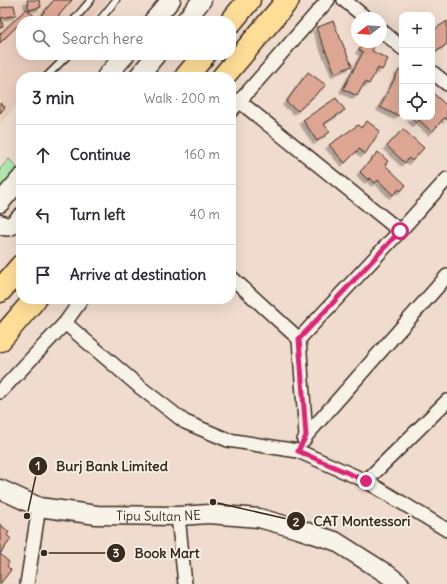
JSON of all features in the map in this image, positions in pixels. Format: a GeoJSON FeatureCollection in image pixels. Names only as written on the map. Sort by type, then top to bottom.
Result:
{"type":"FeatureCollection","features":[{"type":"Feature","properties":{"kind":"highway"},"geometry":{"type":"LineString","coordinates":[[236,16],[249,0]]}},
{"type":"Feature","properties":{"kind":"highway"},"geometry":{"type":"LineString","coordinates":[[227,72],[288,0]]}},
{"type":"Feature","properties":{"kind":"highway"},"geometry":{"type":"LineString","coordinates":[[190,72],[200,60]]}},
{"type":"Feature","properties":{"kind":"highway"},"geometry":{"type":"LineString","coordinates":[[0,291],[16,272]]}},
{"type":"Feature","properties":{"kind":"highway"},"geometry":{"type":"LineString","coordinates":[[0,340],[31,304]]}},
{"type":"Feature","properties":{"kind":"main road"},"geometry":{"type":"LineString","coordinates":[[157,16],[171,0]]}},
{"type":"Feature","properties":{"kind":"main road"},"geometry":{"type":"LineString","coordinates":[[189,16],[202,0]]}},
{"type":"Feature","properties":{"kind":"main road"},"geometry":{"type":"LineString","coordinates":[[110,72],[121,60]]}},
{"type":"Feature","properties":{"kind":"main road"},"geometry":{"type":"LineString","coordinates":[[142,72],[152,60]]}},
{"type":"Feature","properties":{"kind":"main road"},"geometry":{"type":"LineString","coordinates":[[0,203],[16,184]]}},
{"type":"Feature","properties":{"kind":"main road","name":"Tipu Sultan NE"},"geometry":{"type":"LineString","coordinates":[[0,489],[39,507],[97,515],[178,516],[209,514],[259,518],[298,528],[334,541],[387,574],[400,584]]}},
{"type":"Feature","properties":{"kind":"street"},"geometry":{"type":"LineString","coordinates":[[236,105],[328,0]]}},
{"type":"Feature","properties":{"kind":"street"},"geometry":{"type":"LineString","coordinates":[[344,0],[359,12]]}},
{"type":"Feature","properties":{"kind":"street"},"geometry":{"type":"LineString","coordinates":[[387,35],[399,45]]}},
{"type":"Feature","properties":{"kind":"street"},"geometry":{"type":"LineString","coordinates":[[435,74],[447,84]]}},
{"type":"Feature","properties":{"kind":"street"},"geometry":{"type":"LineString","coordinates":[[236,107],[400,231]]}},
{"type":"Feature","properties":{"kind":"street"},"geometry":{"type":"LineString","coordinates":[[299,339],[447,179]]}},
{"type":"Feature","properties":{"kind":"street"},"geometry":{"type":"LineString","coordinates":[[298,451],[306,436],[447,276]]}},
{"type":"Feature","properties":{"kind":"street"},"geometry":{"type":"LineString","coordinates":[[236,282],[299,339],[306,436]]}},
{"type":"Feature","properties":{"kind":"street"},"geometry":{"type":"LineString","coordinates":[[0,392],[65,323],[78,304]]}},
{"type":"Feature","properties":{"kind":"street"},"geometry":{"type":"LineString","coordinates":[[65,323],[185,422],[228,440],[298,451],[366,481],[447,530]]}},
{"type":"Feature","properties":{"kind":"street"},"geometry":{"type":"LineString","coordinates":[[366,481],[447,401]]}},
{"type":"Feature","properties":{"kind":"street"},"geometry":{"type":"LineString","coordinates":[[26,584],[39,507]]}},
{"type":"Feature","properties":{"kind":"street"},"geometry":{"type":"LineString","coordinates":[[178,516],[185,584]]}},
{"type":"Feature","properties":{"kind":"lane"},"geometry":{"type":"LineString","coordinates":[[77,16],[91,0]]}},
{"type":"Feature","properties":{"kind":"lane"},"geometry":{"type":"LineString","coordinates":[[103,16],[116,0]]}},
{"type":"Feature","properties":{"kind":"lane"},"geometry":{"type":"LineString","coordinates":[[51,72],[63,60]]}},
{"type":"Feature","properties":{"kind":"shaded area"},"geometry":{"type":"Polygon","coordinates":[[[0,0],[108,0],[94,16],[16,16],[16,60],[56,60],[45,72],[16,72],[16,106],[0,124],[0,0]]]}},
{"type":"Feature","properties":{"kind":"green space"},"geometry":{"type":"Polygon","coordinates":[[[9,159],[16,167],[16,177],[0,192],[0,169],[9,159]]]}},
{"type":"Feature","properties":{"kind":"building"},"geometry":{"type":"Polygon","coordinates":[[[27,0],[39,0],[41,7],[29,10],[27,0]]]}},
{"type":"Feature","properties":{"kind":"building"},"geometry":{"type":"Polygon","coordinates":[[[54,0],[72,0],[58,16],[41,16],[54,0]]]}},
{"type":"Feature","properties":{"kind":"building"},"geometry":{"type":"Polygon","coordinates":[[[14,5],[16,15],[1,18],[3,27],[0,28],[0,8],[14,5]]]}},
{"type":"Feature","properties":{"kind":"building"},"geometry":{"type":"Polygon","coordinates":[[[26,9],[34,16],[19,16],[26,9]]]}},
{"type":"Feature","properties":{"kind":"building"},"geometry":{"type":"Polygon","coordinates":[[[16,19],[16,27],[0,43],[0,34],[16,19]]]}},
{"type":"Feature","properties":{"kind":"building"},"geometry":{"type":"Polygon","coordinates":[[[333,21],[352,66],[335,73],[316,28],[333,21]]]}},
{"type":"Feature","properties":{"kind":"building"},"geometry":{"type":"Polygon","coordinates":[[[447,21],[447,44],[436,52],[435,51],[435,29],[447,21]]]}},
{"type":"Feature","properties":{"kind":"building"},"geometry":{"type":"Polygon","coordinates":[[[360,48],[374,48],[372,51],[388,59],[382,70],[378,68],[369,84],[365,82],[357,96],[343,89],[363,52],[359,50],[360,48]]]}},
{"type":"Feature","properties":{"kind":"building"},"geometry":{"type":"Polygon","coordinates":[[[399,70],[399,114],[398,116],[380,107],[399,70]]]}},
{"type":"Feature","properties":{"kind":"building"},"geometry":{"type":"Polygon","coordinates":[[[308,72],[326,85],[298,111],[286,102],[308,72]]]}},
{"type":"Feature","properties":{"kind":"building"},"geometry":{"type":"Polygon","coordinates":[[[435,95],[447,106],[447,120],[444,118],[432,132],[419,120],[435,120],[435,95]]]}},
{"type":"Feature","properties":{"kind":"building"},"geometry":{"type":"Polygon","coordinates":[[[336,98],[345,110],[324,124],[330,132],[317,141],[303,120],[336,98]]]}},
{"type":"Feature","properties":{"kind":"building"},"geometry":{"type":"Polygon","coordinates":[[[0,103],[5,107],[0,113],[0,103]]]}},
{"type":"Feature","properties":{"kind":"building"},"geometry":{"type":"Polygon","coordinates":[[[367,121],[380,131],[365,154],[359,149],[345,163],[329,145],[358,125],[361,128],[367,121]]]}},
{"type":"Feature","properties":{"kind":"building"},"geometry":{"type":"Polygon","coordinates":[[[403,129],[424,148],[412,161],[409,158],[405,163],[387,146],[403,129]]]}},
{"type":"Feature","properties":{"kind":"building"},"geometry":{"type":"Polygon","coordinates":[[[378,152],[388,161],[385,165],[406,185],[401,191],[399,189],[393,195],[378,180],[375,183],[370,178],[368,180],[360,172],[378,152]]]}},
{"type":"Feature","properties":{"kind":"building"},"geometry":{"type":"Polygon","coordinates":[[[0,524],[9,532],[7,535],[11,539],[0,554],[0,524]]]}},
{"type":"Feature","properties":{"kind":"building"},"geometry":{"type":"Polygon","coordinates":[[[0,554],[9,562],[7,566],[11,570],[0,584],[0,554]]]}},
{"type":"Feature","properties":{"kind":"place","name":"CAT Montessori"},"geometry":{"type":"Point","coordinates":[213,502]}},
{"type":"Feature","properties":{"kind":"place","name":"Burj Bank Limited"},"geometry":{"type":"Point","coordinates":[27,516]}},
{"type":"Feature","properties":{"kind":"place","name":"Book Mart"},"geometry":{"type":"Point","coordinates":[44,553]}},
{"type":"Feature","properties":{"kind":"route"},"geometry":{"type":"LineString","coordinates":[[366,481],[298,451],[306,436],[299,339],[400,231]]}}]}
